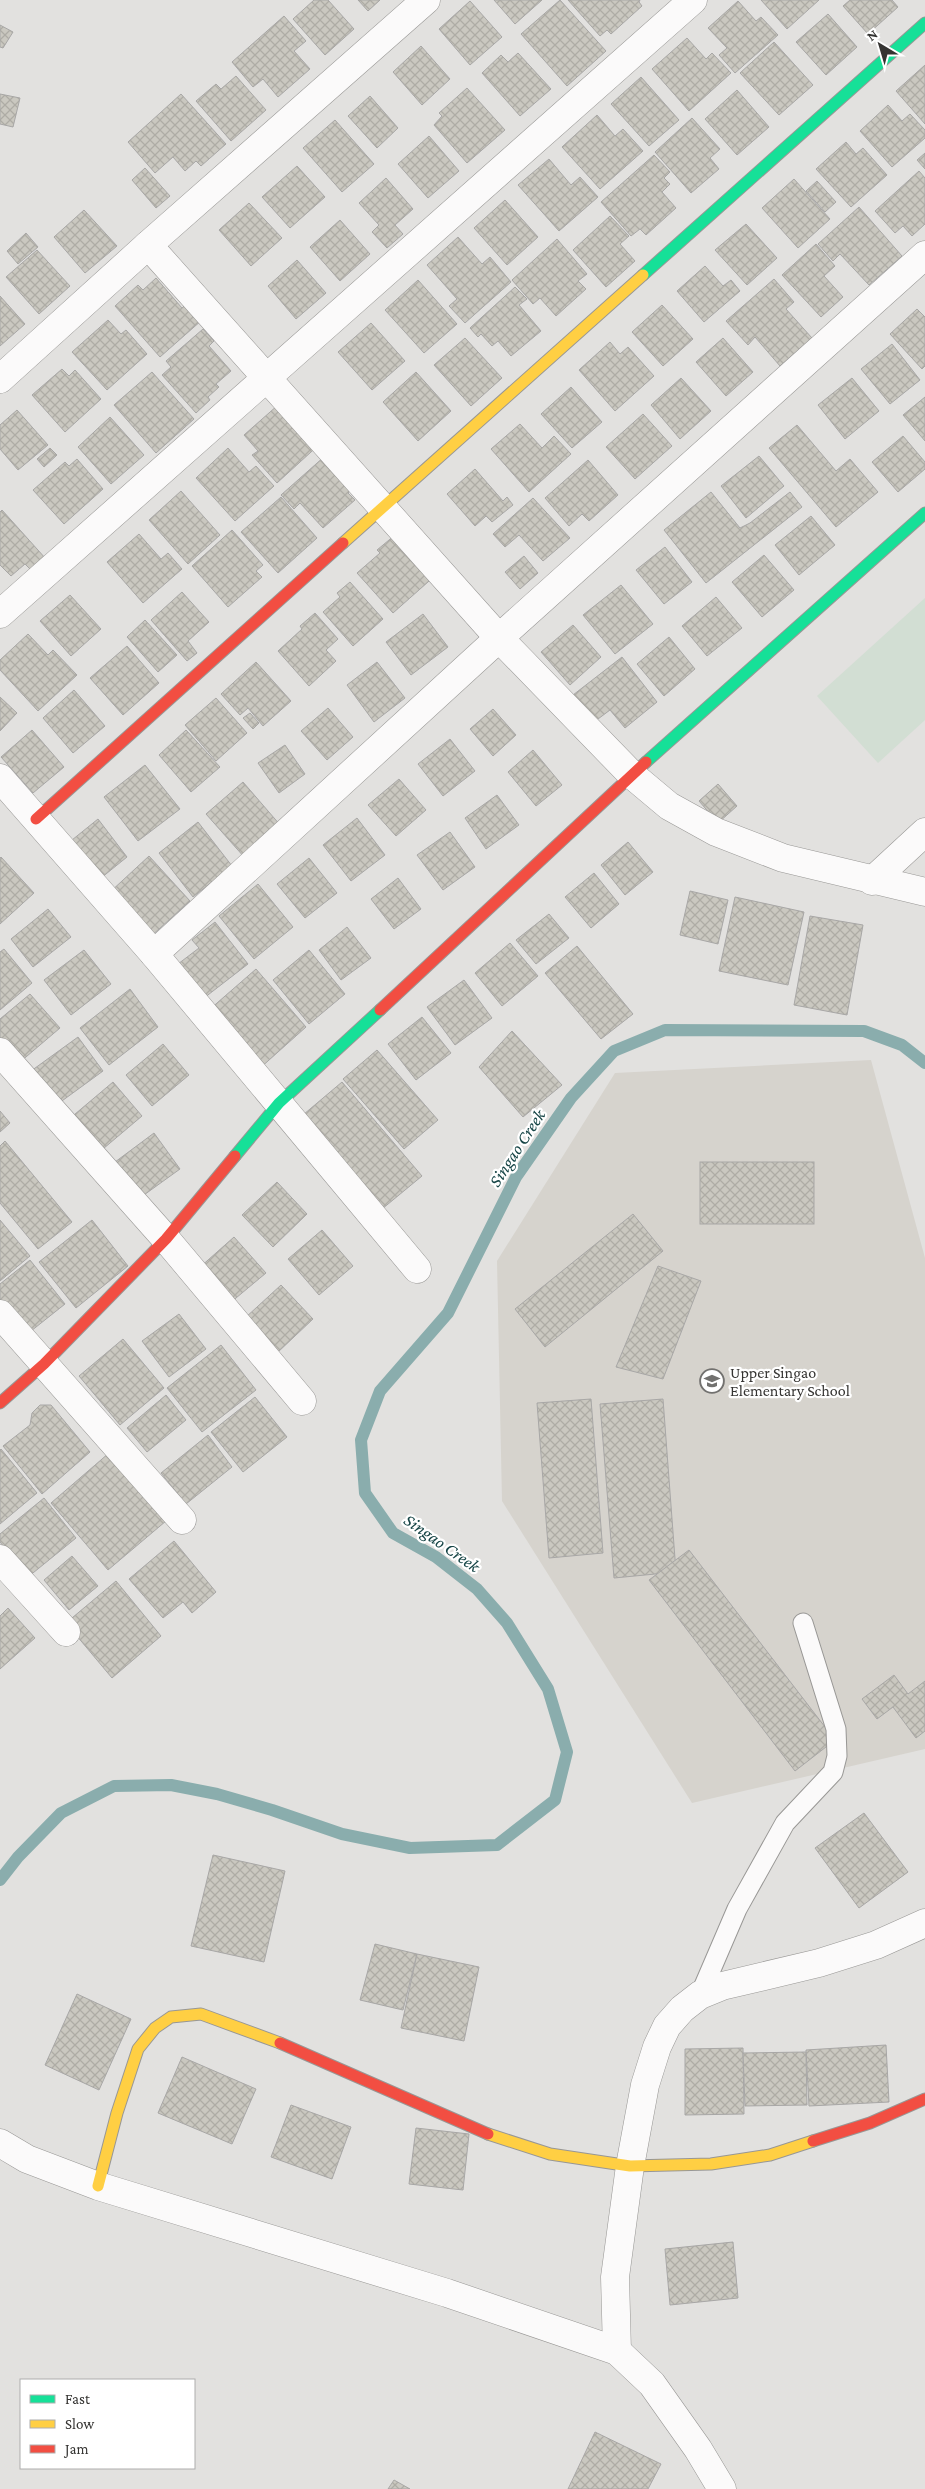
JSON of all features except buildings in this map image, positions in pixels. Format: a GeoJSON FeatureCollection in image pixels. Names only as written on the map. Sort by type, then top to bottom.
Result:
{"type":"FeatureCollection","features":[{"type":"Feature","properties":{"kind":"street"},"geometry":{"type":"LineString","coordinates":[[0,379],[148,245],[426,0]]}},
{"type":"Feature","properties":{"kind":"street"},"geometry":{"type":"LineString","coordinates":[[0,614],[266,376],[693,0]]}},
{"type":"Feature","properties":{"kind":"street"},"geometry":{"type":"LineString","coordinates":[[36,819],[925,23]]}},
{"type":"Feature","properties":{"kind":"street"},"geometry":{"type":"LineString","coordinates":[[148,245],[499,638],[632,775],[669,806],[716,832],[783,858],[872,881],[925,892]]}},
{"type":"Feature","properties":{"kind":"street"},"geometry":{"type":"LineString","coordinates":[[154,954],[499,638],[925,255]]}},
{"type":"Feature","properties":{"kind":"street"},"geometry":{"type":"LineString","coordinates":[[0,1403],[44,1364],[166,1239],[279,1103],[632,775],[925,513]]}},
{"type":"Feature","properties":{"kind":"street"},"geometry":{"type":"LineString","coordinates":[[0,778],[154,954],[417,1269]]}},
{"type":"Feature","properties":{"kind":"street"},"geometry":{"type":"LineString","coordinates":[[872,881],[925,832]]}},
{"type":"Feature","properties":{"kind":"street"},"geometry":{"type":"LineString","coordinates":[[0,1052],[166,1239],[302,1401]]}},
{"type":"Feature","properties":{"kind":"street"},"geometry":{"type":"LineString","coordinates":[[0,1314],[182,1520]]}},
{"type":"Feature","properties":{"kind":"street"},"geometry":{"type":"LineString","coordinates":[[0,1559],[66,1632]]}},
{"type":"Feature","properties":{"kind":"street"},"geometry":{"type":"LineString","coordinates":[[618,2351],[615,2277],[630,2166],[645,2086],[657,2047],[667,2026],[700,1995],[722,1986],[829,1960],[876,1945],[925,1923]]}},
{"type":"Feature","properties":{"kind":"street"},"geometry":{"type":"LineString","coordinates":[[98,2186],[117,2113],[138,2048],[155,2028],[171,2017],[201,2014],[260,2034],[472,2129],[550,2154],[630,2166],[711,2164],[770,2155],[870,2123],[925,2099]]}},
{"type":"Feature","properties":{"kind":"street"},"geometry":{"type":"LineString","coordinates":[[0,2143],[27,2159],[98,2186],[447,2293],[618,2351],[652,2384],[698,2449],[722,2489]]}},
{"type":"Feature","properties":{"kind":"lane"},"geometry":{"type":"LineString","coordinates":[[700,1995],[737,1909],[785,1823],[832,1772],[838,1756],[836,1729],[804,1623]]}},
{"type":"Feature","properties":{"kind":"shaded area"},"geometry":{"type":"Polygon","coordinates":[[[925,598],[925,720],[878,763],[817,696],[925,598]]]}},
{"type":"Feature","properties":{"kind":"shaded area","name":"Upper Singao Elementary School"},"geometry":{"type":"Polygon","coordinates":[[[871,1060],[925,1258],[925,1749],[692,1803],[502,1501],[497,1261],[615,1073],[871,1060]]]}},
{"type":"Feature","properties":{"kind":"waterway","name":"Singao Creek"},"geometry":{"type":"LineString","coordinates":[[0,1880],[18,1857],[61,1813],[114,1786],[171,1785],[217,1794],[272,1810],[342,1834],[410,1848],[497,1845],[555,1800],[567,1752],[548,1689],[507,1623],[477,1589],[436,1557],[393,1533],[365,1493],[361,1440],[380,1391],[448,1313],[516,1177],[571,1098],[614,1051],[665,1030],[864,1031],[902,1045],[925,1063]]}},
{"type":"Feature","properties":{"kind":"traffic: fast"},"geometry":{"type":"LineString","coordinates":[[643,275],[925,23]]}},
{"type":"Feature","properties":{"kind":"traffic: fast"},"geometry":{"type":"LineString","coordinates":[[646,762],[925,513]]}},
{"type":"Feature","properties":{"kind":"traffic: fast"},"geometry":{"type":"LineString","coordinates":[[235,1156],[279,1103],[380,1010]]}},
{"type":"Feature","properties":{"kind":"traffic: slow"},"geometry":{"type":"LineString","coordinates":[[343,543],[643,275]]}},
{"type":"Feature","properties":{"kind":"traffic: slow"},"geometry":{"type":"LineString","coordinates":[[98,2186],[117,2113],[138,2049],[155,2028],[171,2017],[201,2014],[280,2043]]}},
{"type":"Feature","properties":{"kind":"traffic: slow"},"geometry":{"type":"LineString","coordinates":[[488,2134],[550,2154],[630,2166],[711,2164],[770,2155],[813,2141]]}},
{"type":"Feature","properties":{"kind":"traffic: jam"},"geometry":{"type":"LineString","coordinates":[[36,819],[343,543]]}},
{"type":"Feature","properties":{"kind":"traffic: jam"},"geometry":{"type":"LineString","coordinates":[[380,1010],[646,762]]}},
{"type":"Feature","properties":{"kind":"traffic: jam"},"geometry":{"type":"LineString","coordinates":[[0,1403],[44,1364],[166,1239],[235,1156]]}},
{"type":"Feature","properties":{"kind":"traffic: jam"},"geometry":{"type":"LineString","coordinates":[[280,2043],[488,2134]]}},
{"type":"Feature","properties":{"kind":"traffic: jam"},"geometry":{"type":"LineString","coordinates":[[813,2141],[870,2123],[925,2099]]}},
{"type":"Feature","properties":{"kind":"place","name":"Upper Singao Elementary School"},"geometry":{"type":"Point","coordinates":[712,1381]}}]}
